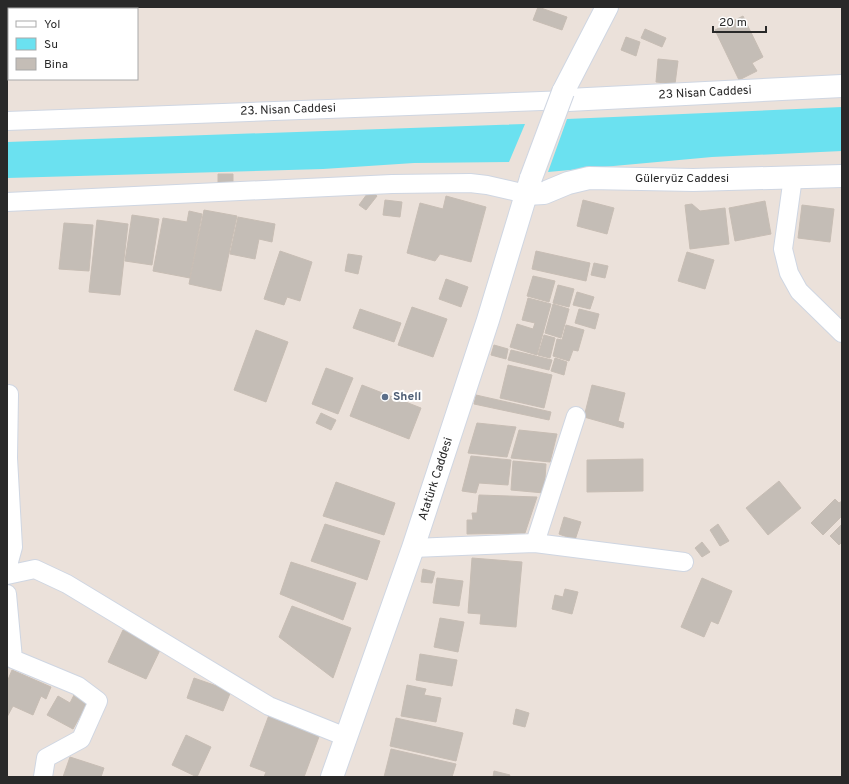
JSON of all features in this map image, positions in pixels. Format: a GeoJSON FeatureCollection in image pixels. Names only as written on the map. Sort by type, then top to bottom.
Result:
{"type":"FeatureCollection","features":[{"type":"Feature","properties":{"kind":"main road","name":"Atatürk Caddesi"},"geometry":{"type":"LineString","coordinates":[[332,777],[413,548],[488,320],[528,186],[566,96],[607,7]]}},
{"type":"Feature","properties":{"kind":"main road","name":"23 Nisan Caddesi"},"geometry":{"type":"LineString","coordinates":[[566,96],[842,86]]}},
{"type":"Feature","properties":{"kind":"main road","name":"Güleryüz Caddesi"},"geometry":{"type":"LineString","coordinates":[[528,186],[544,193],[568,183],[589,178],[693,180],[842,176]]}},
{"type":"Feature","properties":{"kind":"street","name":"23. Nisan Caddesi"},"geometry":{"type":"LineString","coordinates":[[7,121],[566,96]]}},
{"type":"Feature","properties":{"kind":"street"},"geometry":{"type":"LineString","coordinates":[[792,177],[783,249],[789,273],[799,291],[842,333]]}},
{"type":"Feature","properties":{"kind":"street"},"geometry":{"type":"LineString","coordinates":[[7,202],[423,183],[475,183],[528,186]]}},
{"type":"Feature","properties":{"kind":"street"},"geometry":{"type":"LineString","coordinates":[[7,569],[13,547],[8,458],[9,394]]}},
{"type":"Feature","properties":{"kind":"street"},"geometry":{"type":"LineString","coordinates":[[535,543],[576,416]]}},
{"type":"Feature","properties":{"kind":"street"},"geometry":{"type":"LineString","coordinates":[[413,548],[535,543],[684,562]]}},
{"type":"Feature","properties":{"kind":"street"},"geometry":{"type":"LineString","coordinates":[[7,575],[35,569],[42,572],[67,584],[269,706],[346,737]]}},
{"type":"Feature","properties":{"kind":"street"},"geometry":{"type":"LineString","coordinates":[[7,594],[13,659],[78,686],[98,701],[81,739],[46,758],[43,777]]}},
{"type":"Feature","properties":{"kind":"water"},"geometry":{"type":"Polygon","coordinates":[[[842,107],[842,151],[712,157],[548,172],[567,119],[842,107]]]}},
{"type":"Feature","properties":{"kind":"water"},"geometry":{"type":"Polygon","coordinates":[[[525,124],[509,162],[414,163],[323,169],[7,178],[7,142],[525,124]]]}},
{"type":"Feature","properties":{"kind":"building"},"geometry":{"type":"Polygon","coordinates":[[[538,7],[567,17],[562,30],[533,20],[538,7]]]}},
{"type":"Feature","properties":{"kind":"building"},"geometry":{"type":"Polygon","coordinates":[[[743,16],[763,57],[752,63],[757,71],[739,80],[715,30],[743,16]]]}},
{"type":"Feature","properties":{"kind":"building"},"geometry":{"type":"Polygon","coordinates":[[[645,29],[666,38],[662,47],[641,38],[645,29]]]}},
{"type":"Feature","properties":{"kind":"building"},"geometry":{"type":"Polygon","coordinates":[[[626,37],[640,42],[636,56],[621,50],[626,37]]]}},
{"type":"Feature","properties":{"kind":"building"},"geometry":{"type":"Polygon","coordinates":[[[658,59],[678,61],[675,84],[656,82],[658,59]]]}},
{"type":"Feature","properties":{"kind":"building"},"geometry":{"type":"Polygon","coordinates":[[[218,174],[233,174],[233,188],[218,188],[218,174]]]}},
{"type":"Feature","properties":{"kind":"building"},"geometry":{"type":"Polygon","coordinates":[[[370,190],[377,196],[366,210],[359,205],[370,190]]]}},
{"type":"Feature","properties":{"kind":"building"},"geometry":{"type":"Polygon","coordinates":[[[446,196],[486,207],[471,262],[440,254],[435,261],[407,253],[420,203],[443,209],[446,196]]]}},
{"type":"Feature","properties":{"kind":"building"},"geometry":{"type":"Polygon","coordinates":[[[385,200],[402,202],[400,217],[383,215],[385,200]]]}},
{"type":"Feature","properties":{"kind":"building"},"geometry":{"type":"Polygon","coordinates":[[[583,200],[614,208],[607,234],[577,226],[583,200]]]}},
{"type":"Feature","properties":{"kind":"building"},"geometry":{"type":"Polygon","coordinates":[[[765,201],[771,234],[735,241],[729,208],[765,201]]]}},
{"type":"Feature","properties":{"kind":"building"},"geometry":{"type":"Polygon","coordinates":[[[692,204],[700,211],[725,208],[729,244],[690,249],[685,205],[692,204]]]}},
{"type":"Feature","properties":{"kind":"building"},"geometry":{"type":"Polygon","coordinates":[[[802,205],[834,209],[830,242],[798,238],[802,205]]]}},
{"type":"Feature","properties":{"kind":"building"},"geometry":{"type":"Polygon","coordinates":[[[204,210],[237,216],[221,291],[189,284],[204,210]]]}},
{"type":"Feature","properties":{"kind":"building"},"geometry":{"type":"Polygon","coordinates":[[[189,211],[202,214],[190,278],[153,271],[163,218],[187,222],[189,211]]]}},
{"type":"Feature","properties":{"kind":"building"},"geometry":{"type":"Polygon","coordinates":[[[132,215],[159,219],[152,265],[125,261],[132,215]]]}},
{"type":"Feature","properties":{"kind":"building"},"geometry":{"type":"Polygon","coordinates":[[[238,217],[275,224],[272,242],[259,239],[255,259],[230,254],[238,217]]]}},
{"type":"Feature","properties":{"kind":"building"},"geometry":{"type":"Polygon","coordinates":[[[97,220],[128,224],[120,295],[89,292],[97,220]]]}},
{"type":"Feature","properties":{"kind":"building"},"geometry":{"type":"Polygon","coordinates":[[[64,223],[93,225],[89,271],[59,269],[64,223]]]}},
{"type":"Feature","properties":{"kind":"building"},"geometry":{"type":"Polygon","coordinates":[[[280,251],[312,262],[300,301],[287,297],[284,305],[264,299],[280,251]]]}},
{"type":"Feature","properties":{"kind":"building"},"geometry":{"type":"Polygon","coordinates":[[[536,251],[590,263],[586,281],[532,269],[536,251]]]}},
{"type":"Feature","properties":{"kind":"building"},"geometry":{"type":"Polygon","coordinates":[[[687,252],[714,260],[705,289],[678,281],[687,252]]]}},
{"type":"Feature","properties":{"kind":"building"},"geometry":{"type":"Polygon","coordinates":[[[348,254],[362,256],[358,274],[345,271],[348,254]]]}},
{"type":"Feature","properties":{"kind":"building"},"geometry":{"type":"Polygon","coordinates":[[[594,263],[608,266],[605,278],[591,275],[594,263]]]}},
{"type":"Feature","properties":{"kind":"building"},"geometry":{"type":"Polygon","coordinates":[[[533,276],[555,281],[549,302],[527,296],[533,276]]]}},
{"type":"Feature","properties":{"kind":"building"},"geometry":{"type":"Polygon","coordinates":[[[446,279],[468,287],[461,307],[439,299],[446,279]]]}},
{"type":"Feature","properties":{"kind":"building"},"geometry":{"type":"Polygon","coordinates":[[[558,285],[574,289],[569,307],[553,303],[558,285]]]}},
{"type":"Feature","properties":{"kind":"building"},"geometry":{"type":"Polygon","coordinates":[[[577,292],[594,297],[590,309],[573,305],[577,292]]]}},
{"type":"Feature","properties":{"kind":"building"},"geometry":{"type":"Polygon","coordinates":[[[528,298],[551,304],[537,355],[510,347],[517,324],[533,329],[535,323],[522,320],[528,298]]]}},
{"type":"Feature","properties":{"kind":"building"},"geometry":{"type":"Polygon","coordinates":[[[553,304],[569,309],[561,338],[545,333],[553,304]]]}},
{"type":"Feature","properties":{"kind":"building"},"geometry":{"type":"Polygon","coordinates":[[[412,307],[447,319],[433,357],[398,345],[412,307]]]}},
{"type":"Feature","properties":{"kind":"building"},"geometry":{"type":"Polygon","coordinates":[[[360,309],[401,323],[394,342],[353,328],[360,309]]]}},
{"type":"Feature","properties":{"kind":"building"},"geometry":{"type":"Polygon","coordinates":[[[579,309],[599,314],[595,329],[575,323],[579,309]]]}},
{"type":"Feature","properties":{"kind":"building"},"geometry":{"type":"Polygon","coordinates":[[[566,325],[584,330],[578,351],[573,350],[569,361],[553,356],[557,339],[562,340],[566,325]]]}},
{"type":"Feature","properties":{"kind":"building"},"geometry":{"type":"Polygon","coordinates":[[[256,330],[288,342],[266,402],[234,390],[256,330]]]}},
{"type":"Feature","properties":{"kind":"building"},"geometry":{"type":"Polygon","coordinates":[[[544,335],[555,338],[550,358],[538,355],[544,335]]]}},
{"type":"Feature","properties":{"kind":"building"},"geometry":{"type":"Polygon","coordinates":[[[494,345],[508,349],[506,359],[491,355],[494,345]]]}},
{"type":"Feature","properties":{"kind":"building"},"geometry":{"type":"Polygon","coordinates":[[[511,350],[552,360],[549,370],[508,360],[511,350]]]}},
{"type":"Feature","properties":{"kind":"building"},"geometry":{"type":"Polygon","coordinates":[[[555,358],[567,362],[564,375],[551,371],[555,358]]]}},
{"type":"Feature","properties":{"kind":"building"},"geometry":{"type":"Polygon","coordinates":[[[508,365],[552,375],[544,408],[500,398],[508,365]]]}},
{"type":"Feature","properties":{"kind":"building"},"geometry":{"type":"Polygon","coordinates":[[[326,368],[353,378],[338,414],[312,404],[326,368]]]}},
{"type":"Feature","properties":{"kind":"building"},"geometry":{"type":"Polygon","coordinates":[[[362,385],[421,408],[409,439],[350,416],[362,385]]]}},
{"type":"Feature","properties":{"kind":"building"},"geometry":{"type":"Polygon","coordinates":[[[592,385],[625,393],[618,421],[624,423],[623,428],[584,417],[592,385]]]}},
{"type":"Feature","properties":{"kind":"building"},"geometry":{"type":"Polygon","coordinates":[[[476,395],[551,412],[549,420],[474,404],[476,395]]]}},
{"type":"Feature","properties":{"kind":"building"},"geometry":{"type":"Polygon","coordinates":[[[321,413],[336,420],[331,430],[316,423],[321,413]]]}},
{"type":"Feature","properties":{"kind":"building"},"geometry":{"type":"Polygon","coordinates":[[[477,423],[516,427],[507,457],[468,453],[477,423]]]}},
{"type":"Feature","properties":{"kind":"building"},"geometry":{"type":"Polygon","coordinates":[[[519,430],[557,434],[550,462],[511,458],[519,430]]]}},
{"type":"Feature","properties":{"kind":"building"},"geometry":{"type":"Polygon","coordinates":[[[471,456],[511,460],[508,485],[479,483],[476,493],[462,491],[471,456]]]}},
{"type":"Feature","properties":{"kind":"building"},"geometry":{"type":"Polygon","coordinates":[[[643,459],[643,491],[587,492],[587,460],[643,459]]]}},
{"type":"Feature","properties":{"kind":"building"},"geometry":{"type":"Polygon","coordinates":[[[513,461],[546,464],[544,493],[511,490],[513,461]]]}},
{"type":"Feature","properties":{"kind":"building"},"geometry":{"type":"Polygon","coordinates":[[[779,481],[801,508],[768,535],[746,508],[779,481]]]}},
{"type":"Feature","properties":{"kind":"building"},"geometry":{"type":"Polygon","coordinates":[[[336,482],[395,503],[384,535],[323,516],[336,482]]]}},
{"type":"Feature","properties":{"kind":"building"},"geometry":{"type":"Polygon","coordinates":[[[479,495],[537,497],[525,533],[467,534],[467,520],[473,520],[472,513],[477,513],[479,495]]]}},
{"type":"Feature","properties":{"kind":"building"},"geometry":{"type":"Polygon","coordinates":[[[835,499],[839,503],[842,501],[842,516],[823,535],[811,523],[835,499]]]}},
{"type":"Feature","properties":{"kind":"building"},"geometry":{"type":"Polygon","coordinates":[[[564,517],[581,522],[575,540],[559,534],[564,517]]]}},
{"type":"Feature","properties":{"kind":"building"},"geometry":{"type":"Polygon","coordinates":[[[325,524],[380,541],[367,580],[311,561],[325,524]]]}},
{"type":"Feature","properties":{"kind":"building"},"geometry":{"type":"Polygon","coordinates":[[[718,524],[729,541],[720,546],[710,530],[718,524]]]}},
{"type":"Feature","properties":{"kind":"building"},"geometry":{"type":"Polygon","coordinates":[[[842,524],[842,542],[839,545],[830,536],[842,524]]]}},
{"type":"Feature","properties":{"kind":"building"},"geometry":{"type":"Polygon","coordinates":[[[702,542],[710,552],[702,557],[695,548],[702,542]]]}},
{"type":"Feature","properties":{"kind":"building"},"geometry":{"type":"Polygon","coordinates":[[[472,558],[522,562],[516,627],[480,624],[481,614],[468,613],[472,558]]]}},
{"type":"Feature","properties":{"kind":"building"},"geometry":{"type":"Polygon","coordinates":[[[291,562],[356,583],[343,620],[280,594],[291,562]]]}},
{"type":"Feature","properties":{"kind":"building"},"geometry":{"type":"Polygon","coordinates":[[[423,569],[435,572],[432,583],[421,582],[423,569]]]}},
{"type":"Feature","properties":{"kind":"building"},"geometry":{"type":"Polygon","coordinates":[[[437,578],[463,581],[459,606],[433,603],[437,578]]]}},
{"type":"Feature","properties":{"kind":"building"},"geometry":{"type":"Polygon","coordinates":[[[702,578],[732,591],[718,624],[711,621],[704,637],[681,627],[702,578]]]}},
{"type":"Feature","properties":{"kind":"building"},"geometry":{"type":"Polygon","coordinates":[[[565,589],[578,592],[572,614],[552,609],[555,595],[563,597],[565,589]]]}},
{"type":"Feature","properties":{"kind":"building"},"geometry":{"type":"Polygon","coordinates":[[[292,606],[351,628],[333,678],[279,637],[292,606]]]}},
{"type":"Feature","properties":{"kind":"building"},"geometry":{"type":"Polygon","coordinates":[[[440,618],[464,622],[458,652],[434,647],[440,618]]]}},
{"type":"Feature","properties":{"kind":"building"},"geometry":{"type":"Polygon","coordinates":[[[123,630],[161,648],[146,679],[108,662],[123,630]]]}},
{"type":"Feature","properties":{"kind":"building"},"geometry":{"type":"Polygon","coordinates":[[[420,654],[457,660],[452,686],[416,680],[420,654]]]}},
{"type":"Feature","properties":{"kind":"building"},"geometry":{"type":"Polygon","coordinates":[[[12,670],[51,687],[46,699],[41,696],[33,715],[13,706],[7,717],[7,682],[12,670]]]}},
{"type":"Feature","properties":{"kind":"building"},"geometry":{"type":"Polygon","coordinates":[[[194,678],[231,691],[223,711],[187,698],[194,678]]]}},
{"type":"Feature","properties":{"kind":"building"},"geometry":{"type":"Polygon","coordinates":[[[407,685],[426,689],[424,695],[441,698],[436,722],[401,716],[407,685]]]}},
{"type":"Feature","properties":{"kind":"building"},"geometry":{"type":"Polygon","coordinates":[[[74,695],[88,702],[73,729],[47,715],[58,696],[70,703],[74,695]]]}},
{"type":"Feature","properties":{"kind":"building"},"geometry":{"type":"Polygon","coordinates":[[[516,709],[529,713],[525,727],[513,724],[516,709]]]}},
{"type":"Feature","properties":{"kind":"building"},"geometry":{"type":"Polygon","coordinates":[[[269,715],[320,734],[304,777],[264,777],[266,772],[250,766],[269,715]]]}},
{"type":"Feature","properties":{"kind":"building"},"geometry":{"type":"Polygon","coordinates":[[[396,718],[463,733],[456,761],[390,746],[396,718]]]}},
{"type":"Feature","properties":{"kind":"building"},"geometry":{"type":"Polygon","coordinates":[[[186,735],[211,747],[197,777],[172,765],[186,735]]]}},
{"type":"Feature","properties":{"kind":"building"},"geometry":{"type":"Polygon","coordinates":[[[391,749],[456,764],[452,777],[384,777],[391,749]]]}},
{"type":"Feature","properties":{"kind":"building"},"geometry":{"type":"Polygon","coordinates":[[[70,757],[104,768],[101,777],[63,777],[70,757]]]}},
{"type":"Feature","properties":{"kind":"building"},"geometry":{"type":"Polygon","coordinates":[[[494,771],[510,775],[509,777],[493,777],[494,771]]]}},
{"type":"Feature","properties":{"kind":"place","name":"Shell"},"geometry":{"type":"Point","coordinates":[385,397]}}]}
